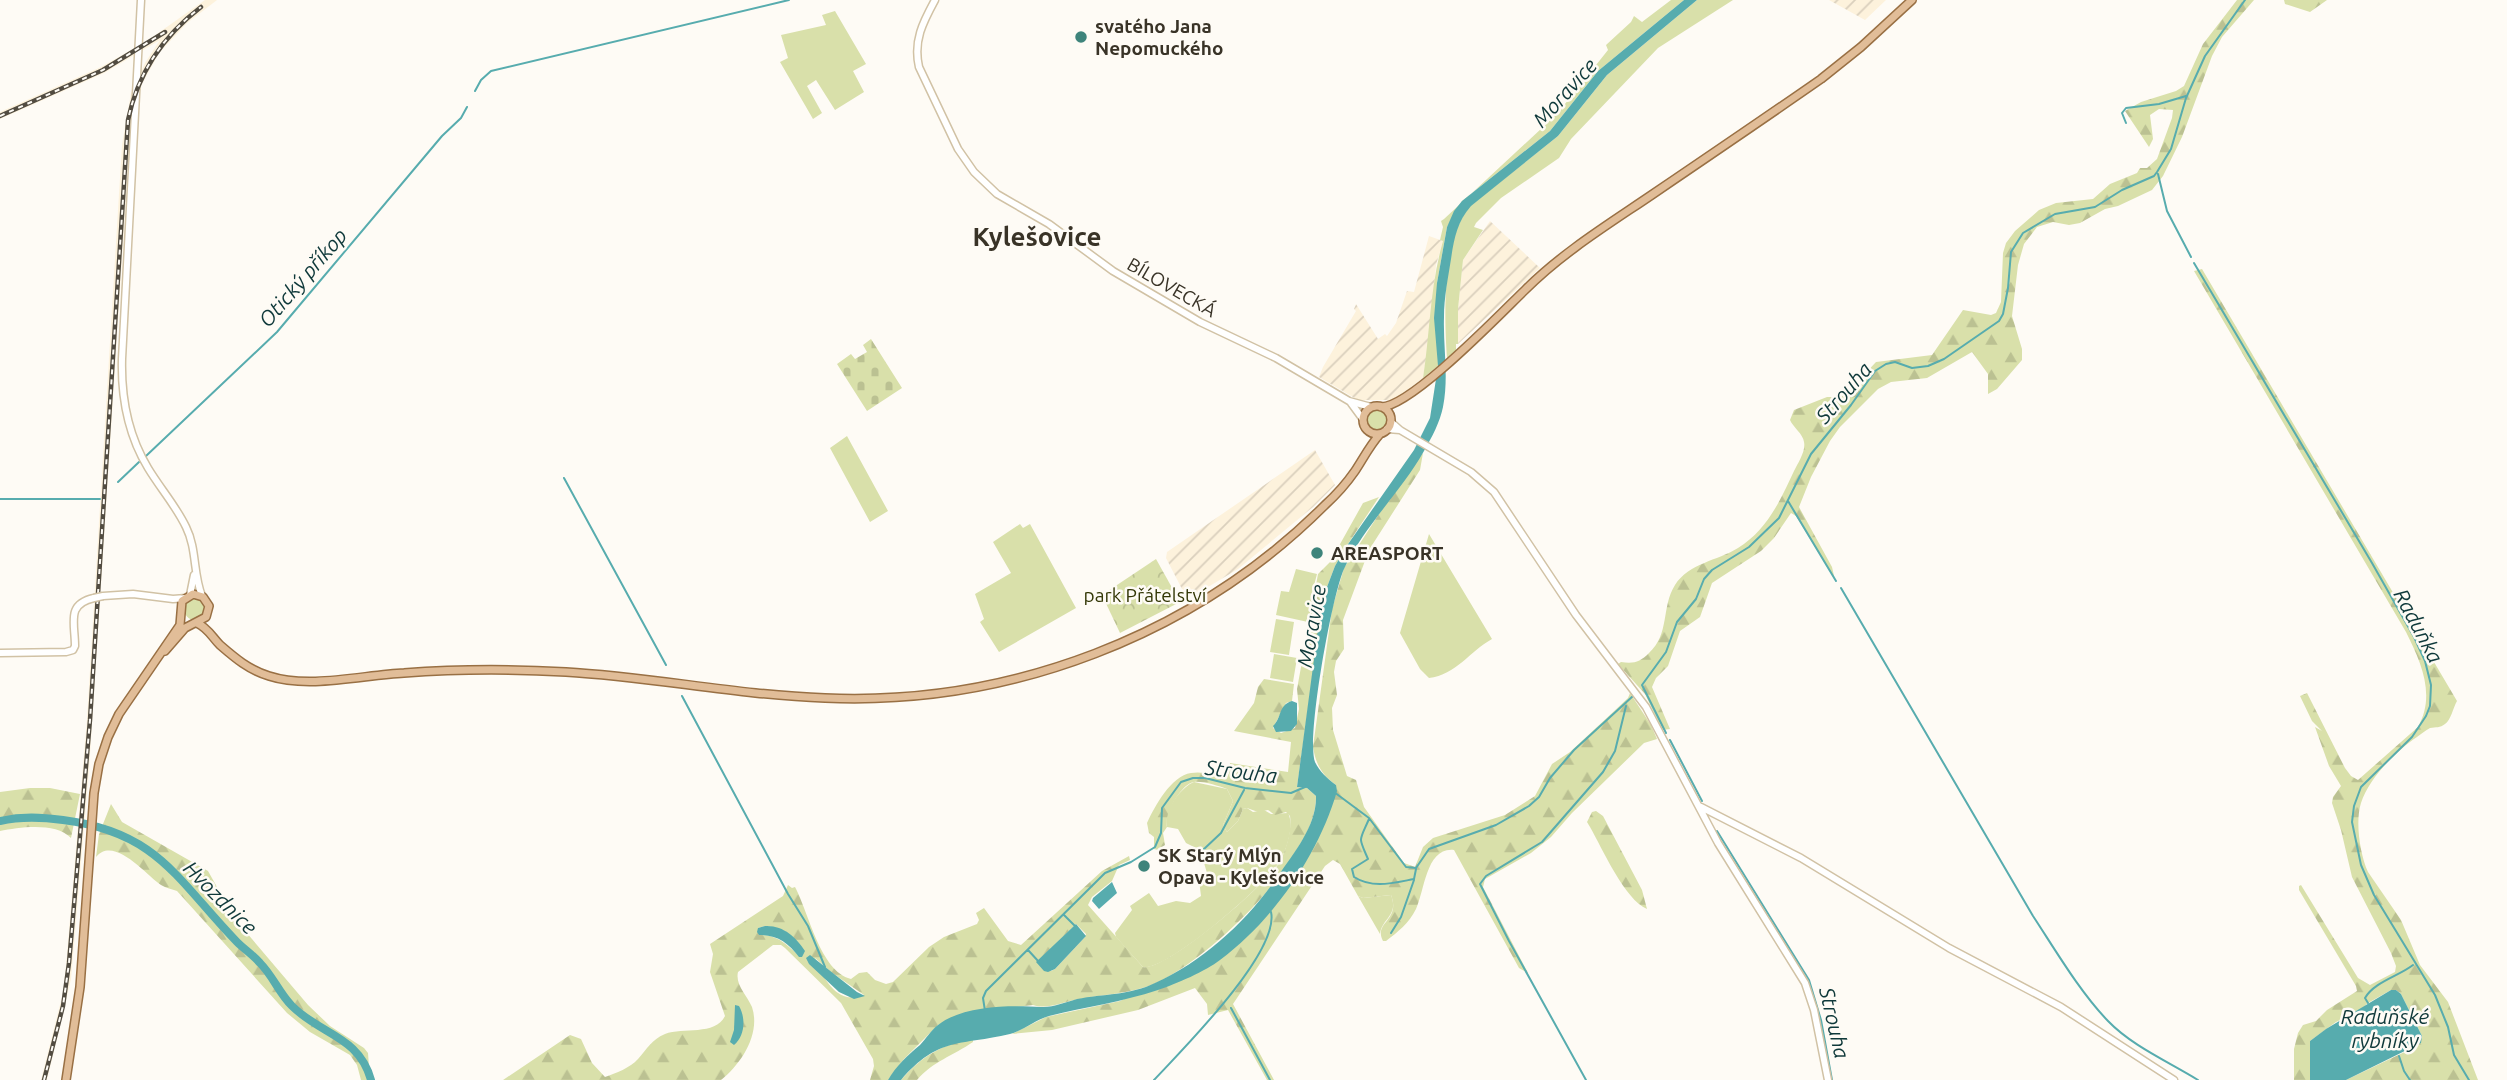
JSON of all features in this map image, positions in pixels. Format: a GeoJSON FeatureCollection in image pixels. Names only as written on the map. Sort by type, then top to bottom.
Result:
{"type":"FeatureCollection","features":[{"type":"Feature","properties":{"kind":"main road"},"geometry":{"type":"LineString","coordinates":[[141,0],[122,359],[123,395],[129,425],[140,453],[184,522],[195,556],[198,586],[209,604],[211,625],[225,648]]}},
{"type":"Feature","properties":{"kind":"main road","name":"BÍLOVECKÁ"},"geometry":{"type":"LineString","coordinates":[[935,0],[918,36],[916,53],[919,67],[958,149],[974,172],[991,188],[1012,204],[1049,225],[1107,268],[1208,326],[1276,358],[1349,401],[1381,407]]}},
{"type":"Feature","properties":{"kind":"main road"},"geometry":{"type":"LineString","coordinates":[[1381,407],[1391,405],[1421,385],[1567,253],[1821,79],[1912,0]]}},
{"type":"Feature","properties":{"kind":"main road"},"geometry":{"type":"LineString","coordinates":[[163,598],[173,602],[181,613],[207,629],[239,661],[257,671],[281,679],[301,681],[419,672],[498,670],[617,676],[822,698],[882,698],[957,691],[1018,678],[1075,661],[1126,641],[1174,617],[1229,584],[1280,546],[1328,503],[1421,385]]}},
{"type":"Feature","properties":{"kind":"main road","name":"BÍLOVECKÁ"},"geometry":{"type":"LineString","coordinates":[[1349,401],[1362,418],[1367,431]]}},
{"type":"Feature","properties":{"kind":"main road"},"geometry":{"type":"LineString","coordinates":[[1362,418],[1371,407]]}},
{"type":"Feature","properties":{"kind":"main road"},"geometry":{"type":"LineString","coordinates":[[1381,407],[1388,411],[1387,426]]}},
{"type":"Feature","properties":{"kind":"main road"},"geometry":{"type":"LineString","coordinates":[[1364,457],[1367,431],[1387,426],[1400,430],[1475,475],[1496,495],[1568,603],[1643,703],[1712,831],[1807,988],[1828,1080]]}},
{"type":"Feature","properties":{"kind":"main road"},"geometry":{"type":"LineString","coordinates":[[66,1080],[79,994],[97,774],[108,737],[125,705],[180,625],[181,613],[194,581],[195,556]]}},
{"type":"Feature","properties":{"kind":"main road"},"geometry":{"type":"LineString","coordinates":[[0,653],[73,650],[74,611],[82,600],[133,594],[163,598],[202,596]]}},
{"type":"Feature","properties":{"kind":"main road"},"geometry":{"type":"LineString","coordinates":[[164,650],[208,615]]}},
{"type":"Feature","properties":{"kind":"main road"},"geometry":{"type":"LineString","coordinates":[[1700,806],[1801,858],[1949,948],[2064,1009],[2174,1080]]}},
{"type":"Feature","properties":{"kind":"main road"},"geometry":{"type":"LineString","coordinates":[[1712,831],[1716,824],[1726,820]]}},
{"type":"Feature","properties":{"kind":"shaded area"},"geometry":{"type":"Polygon","coordinates":[[[205,0],[217,0],[187,23],[159,53],[142,84],[131,120],[89,770],[71,979],[47,1080],[41,1080],[63,993],[66,966],[87,719],[122,145],[131,93],[145,63],[160,40],[104,73],[0,119],[0,112],[101,67],[147,41],[205,0]]]}},
{"type":"Feature","properties":{"kind":"shaded area"},"geometry":{"type":"Polygon","coordinates":[[[1829,0],[1886,0],[1865,20],[1829,0]]]}},
{"type":"Feature","properties":{"kind":"shaded area"},"geometry":{"type":"Polygon","coordinates":[[[1490,221],[1540,268],[1458,344],[1463,260],[1490,221]]]}},
{"type":"Feature","properties":{"kind":"shaded area"},"geometry":{"type":"Polygon","coordinates":[[[1429,236],[1443,241],[1436,265],[1423,378],[1394,400],[1358,400],[1319,377],[1356,311],[1356,304],[1378,339],[1385,334],[1387,336],[1396,323],[1407,291],[1414,292],[1429,236]]]}},
{"type":"Feature","properties":{"kind":"shaded area"},"geometry":{"type":"Polygon","coordinates":[[[1315,450],[1335,485],[1313,507],[1238,569],[1193,596],[1182,589],[1166,558],[1167,552],[1315,450]]]}},
{"type":"Feature","properties":{"kind":"green space"},"geometry":{"type":"Polygon","coordinates":[[[1671,0],[1684,0],[1598,71],[1550,131],[1472,193],[1557,114],[1608,50],[1606,45],[1634,16],[1642,22],[1671,0]]]}},
{"type":"Feature","properties":{"kind":"green space"},"geometry":{"type":"Polygon","coordinates":[[[1697,0],[1733,0],[1658,48],[1571,139],[1559,158],[1501,198],[1476,223],[1474,227],[1483,230],[1463,260],[1458,344],[1456,351],[1447,358],[1445,321],[1450,257],[1454,237],[1470,206],[1558,136],[1607,75],[1697,0]]]}},
{"type":"Feature","properties":{"kind":"green space"},"geometry":{"type":"Polygon","coordinates":[[[2237,0],[2254,0],[2222,37],[2212,56],[2182,137],[2163,176],[2152,190],[2105,209],[2080,223],[2069,225],[2053,222],[2037,227],[2024,244],[2018,265],[2012,316],[2022,349],[2022,360],[1997,389],[1988,394],[1988,374],[1972,352],[1927,378],[1891,382],[1878,389],[1840,427],[1811,477],[1799,507],[1832,567],[1835,580],[1796,516],[1791,513],[1774,538],[1761,551],[1712,583],[1700,617],[1680,631],[1668,666],[1656,678],[1652,687],[1670,729],[1662,730],[1645,694],[1618,664],[1640,660],[1656,646],[1663,629],[1671,593],[1681,578],[1696,567],[1748,541],[1772,514],[1804,449],[1803,439],[1790,420],[1794,410],[1827,397],[1846,394],[1876,362],[1932,355],[1963,310],[1991,315],[1996,313],[2001,302],[2003,253],[2006,243],[2015,231],[2039,210],[2056,203],[2093,199],[2110,184],[2137,173],[2140,168],[2147,168],[2157,159],[2173,110],[2159,109],[2150,115],[2153,139],[2149,147],[2125,111],[2184,86],[2203,44],[2237,0]]]}},
{"type":"Feature","properties":{"kind":"green space"},"geometry":{"type":"Polygon","coordinates":[[[2284,0],[2327,0],[2310,12],[2285,4],[2284,0]]]}},
{"type":"Feature","properties":{"kind":"green space"},"geometry":{"type":"Polygon","coordinates":[[[835,11],[866,64],[853,71],[864,92],[835,110],[816,80],[807,86],[822,113],[813,119],[780,62],[788,58],[781,35],[826,25],[822,15],[835,11]]]}},
{"type":"Feature","properties":{"kind":"green space"},"geometry":{"type":"Polygon","coordinates":[[[1460,204],[1447,227],[1437,283],[1438,366],[1423,378],[1433,292],[1443,241],[1440,240],[1443,227],[1441,221],[1460,204]]]}},
{"type":"Feature","properties":{"kind":"green space"},"geometry":{"type":"Polygon","coordinates":[[[2202,269],[2457,701],[2447,722],[2430,728],[2409,743],[2392,757],[2377,775],[2361,803],[2358,828],[2368,872],[2401,920],[2420,965],[2448,1002],[2478,1080],[2346,1080],[2415,1047],[2422,1036],[2401,994],[2391,990],[2336,1022],[2310,1041],[2310,1080],[2294,1080],[2294,1049],[2303,1025],[2316,1021],[2327,1010],[2357,991],[2299,886],[2301,885],[2358,978],[2370,985],[2395,972],[2396,966],[2352,877],[2332,803],[2341,786],[2329,766],[2315,727],[2322,731],[2312,721],[2300,696],[2307,693],[2345,768],[2358,780],[2418,727],[2426,703],[2426,691],[2417,655],[2406,632],[2194,271],[2202,269]]]}},
{"type":"Feature","properties":{"kind":"green space"},"geometry":{"type":"Polygon","coordinates":[[[871,339],[902,388],[867,411],[837,364],[851,354],[855,359],[867,352],[863,345],[871,339]]]}},
{"type":"Feature","properties":{"kind":"green space"},"geometry":{"type":"Polygon","coordinates":[[[1377,410],[1384,413],[1387,420],[1384,427],[1377,430],[1370,427],[1367,420],[1370,413],[1377,410]]]}},
{"type":"Feature","properties":{"kind":"green space"},"geometry":{"type":"Polygon","coordinates":[[[847,436],[888,511],[870,522],[830,448],[847,436]]]}},
{"type":"Feature","properties":{"kind":"green space"},"geometry":{"type":"Polygon","coordinates":[[[1423,453],[1420,470],[1369,550],[1343,620],[1344,649],[1336,661],[1334,672],[1337,695],[1332,708],[1333,730],[1347,776],[1356,780],[1364,807],[1404,863],[1415,867],[1423,847],[1433,838],[1505,815],[1535,796],[1552,764],[1570,752],[1628,698],[1630,693],[1657,739],[1644,743],[1551,837],[1531,853],[1485,879],[1483,887],[1528,973],[1519,968],[1454,850],[1445,851],[1432,862],[1413,914],[1403,927],[1386,941],[1383,941],[1381,929],[1393,910],[1391,895],[1363,898],[1358,896],[1340,864],[1333,860],[1325,866],[1233,1004],[1274,1080],[1267,1080],[1228,1010],[1208,1015],[1207,1004],[1195,988],[1138,1010],[1052,1030],[1012,1034],[1046,1017],[1120,1001],[1239,944],[1336,785],[1320,769],[1313,747],[1332,609],[1344,568],[1388,500],[1423,453]]]}},
{"type":"Feature","properties":{"kind":"green space"},"geometry":{"type":"Polygon","coordinates":[[[1379,497],[1335,566],[1322,608],[1297,787],[1307,788],[1316,796],[1312,820],[1299,848],[1256,904],[1202,954],[1176,972],[1154,984],[1127,992],[1051,1006],[1033,1005],[971,1012],[951,1018],[938,1025],[904,1059],[888,1080],[870,1080],[873,1059],[841,1003],[785,948],[773,945],[738,972],[740,986],[752,1007],[754,1028],[742,1057],[721,1080],[503,1080],[570,1035],[581,1039],[592,1063],[605,1077],[631,1065],[660,1036],[672,1032],[706,1029],[720,1022],[725,1016],[710,972],[713,954],[710,944],[783,896],[788,885],[795,887],[823,953],[831,965],[840,974],[851,979],[859,973],[867,972],[875,980],[886,984],[893,982],[929,947],[944,937],[977,924],[979,920],[976,913],[984,908],[1008,941],[1021,945],[1102,871],[1129,856],[1130,860],[1119,865],[1112,881],[1092,897],[1088,905],[1143,967],[1155,965],[1172,956],[1236,907],[1270,874],[1279,863],[1286,847],[1290,816],[1286,812],[1275,815],[1268,810],[1258,812],[1243,809],[1238,821],[1227,832],[1223,825],[1233,801],[1227,789],[1194,782],[1184,788],[1174,800],[1163,833],[1165,845],[1158,850],[1154,849],[1154,837],[1149,833],[1147,823],[1164,793],[1184,775],[1199,772],[1225,776],[1229,773],[1230,763],[1288,772],[1291,742],[1234,731],[1254,703],[1258,687],[1264,679],[1294,684],[1292,701],[1286,703],[1273,728],[1281,733],[1295,728],[1299,709],[1297,689],[1318,574],[1330,562],[1363,503],[1379,497]],[[1076,924],[1037,962],[1051,971],[1055,969],[1086,934],[1076,924]],[[765,926],[758,928],[759,935],[778,939],[801,957],[789,934],[765,926]],[[815,958],[827,981],[841,995],[864,995],[815,958]]]}},
{"type":"Feature","properties":{"kind":"green space"},"geometry":{"type":"Polygon","coordinates":[[[1020,524],[1023,528],[1030,524],[1076,608],[999,652],[980,622],[984,619],[975,594],[1011,573],[993,542],[1020,524]]]}},
{"type":"Feature","properties":{"kind":"green space"},"geometry":{"type":"Polygon","coordinates":[[[1429,534],[1492,639],[1455,668],[1429,678],[1420,669],[1400,633],[1429,534]]]}},
{"type":"Feature","properties":{"kind":"green space","name":"park Přátelství"},"geometry":{"type":"Polygon","coordinates":[[[1156,559],[1180,602],[1120,633],[1102,595],[1156,559]]]}},
{"type":"Feature","properties":{"kind":"green space"},"geometry":{"type":"Polygon","coordinates":[[[1296,569],[1317,574],[1308,622],[1276,615],[1281,591],[1289,592],[1296,569]]]}},
{"type":"Feature","properties":{"kind":"green space"},"geometry":{"type":"Polygon","coordinates":[[[195,598],[205,605],[206,609],[199,619],[195,620],[185,613],[184,609],[191,599],[195,598]]]}},
{"type":"Feature","properties":{"kind":"green space"},"geometry":{"type":"Polygon","coordinates":[[[1276,619],[1294,622],[1289,655],[1270,652],[1276,619]]]}},
{"type":"Feature","properties":{"kind":"green space"},"geometry":{"type":"Polygon","coordinates":[[[1274,654],[1297,658],[1293,682],[1270,678],[1274,654]]]}},
{"type":"Feature","properties":{"kind":"green space"},"geometry":{"type":"Polygon","coordinates":[[[1194,782],[1227,789],[1233,801],[1223,825],[1227,832],[1238,821],[1243,809],[1247,808],[1253,812],[1264,810],[1271,814],[1288,813],[1291,825],[1289,839],[1278,864],[1235,908],[1172,956],[1155,965],[1143,967],[1115,933],[1132,910],[1130,906],[1149,893],[1158,906],[1176,901],[1190,903],[1201,896],[1199,880],[1207,873],[1201,853],[1186,843],[1178,829],[1167,827],[1166,821],[1174,801],[1194,782]]]}},
{"type":"Feature","properties":{"kind":"green space"},"geometry":{"type":"Polygon","coordinates":[[[50,788],[80,794],[71,838],[47,828],[27,827],[0,831],[0,792],[50,788]]]}},
{"type":"Feature","properties":{"kind":"green space"},"geometry":{"type":"Polygon","coordinates":[[[111,804],[122,822],[208,871],[235,919],[308,1005],[330,1026],[368,1053],[370,1080],[361,1080],[357,1065],[350,1055],[310,1032],[287,1013],[177,891],[161,885],[121,854],[103,851],[96,857],[99,834],[111,804]]]}},
{"type":"Feature","properties":{"kind":"green space"},"geometry":{"type":"Polygon","coordinates":[[[1596,811],[1603,816],[1642,890],[1647,909],[1622,885],[1587,822],[1592,812],[1596,811]]]}},
{"type":"Feature","properties":{"kind":"green space"},"geometry":{"type":"Polygon","coordinates":[[[1391,895],[1392,912],[1380,934],[1358,896],[1363,898],[1391,895]]]}},
{"type":"Feature","properties":{"kind":"green space"},"geometry":{"type":"Polygon","coordinates":[[[973,1039],[973,1042],[936,1063],[917,1080],[901,1080],[933,1052],[973,1039]]]}},
{"type":"Feature","properties":{"kind":"water"},"geometry":{"type":"Polygon","coordinates":[[[1684,0],[1697,0],[1607,75],[1558,136],[1471,206],[1459,225],[1453,245],[1445,303],[1446,384],[1442,413],[1415,466],[1362,538],[1344,569],[1333,607],[1322,667],[1313,748],[1315,762],[1324,775],[1336,785],[1337,791],[1319,838],[1276,906],[1240,944],[1214,964],[1190,977],[1144,994],[1049,1016],[1010,1034],[939,1049],[927,1056],[901,1080],[888,1080],[898,1065],[935,1027],[960,1013],[1002,1007],[1050,1007],[1077,999],[1136,990],[1155,983],[1191,963],[1224,938],[1266,892],[1291,858],[1313,818],[1316,796],[1307,788],[1297,787],[1318,629],[1327,587],[1346,547],[1414,450],[1430,418],[1438,366],[1434,318],[1437,283],[1447,227],[1454,211],[1462,201],[1550,131],[1598,71],[1684,0]]]}},
{"type":"Feature","properties":{"kind":"water"},"geometry":{"type":"Polygon","coordinates":[[[1292,701],[1297,703],[1297,724],[1291,731],[1276,732],[1273,726],[1284,705],[1292,701]]]}},
{"type":"Feature","properties":{"kind":"water"},"geometry":{"type":"Polygon","coordinates":[[[1112,882],[1117,893],[1099,909],[1092,901],[1093,898],[1112,882]]]}},
{"type":"Feature","properties":{"kind":"water"},"geometry":{"type":"Polygon","coordinates":[[[1076,924],[1086,936],[1055,969],[1044,971],[1036,962],[1076,924]]]}},
{"type":"Feature","properties":{"kind":"water"},"geometry":{"type":"Polygon","coordinates":[[[758,928],[778,928],[793,937],[805,951],[802,957],[782,941],[772,936],[759,935],[758,928]]]}},
{"type":"Feature","properties":{"kind":"water"},"geometry":{"type":"Polygon","coordinates":[[[810,955],[865,996],[854,999],[839,992],[809,964],[806,958],[810,955]]]}},
{"type":"Feature","properties":{"kind":"water","name":"Raduňské rybníky"},"geometry":{"type":"Polygon","coordinates":[[[2391,990],[2401,994],[2422,1036],[2421,1043],[2346,1080],[2310,1080],[2310,1041],[2391,990]]]}},
{"type":"Feature","properties":{"kind":"water"},"geometry":{"type":"Polygon","coordinates":[[[735,1005],[739,1006],[743,1021],[742,1032],[734,1045],[730,1042],[734,1030],[735,1005]]]}},
{"type":"Feature","properties":{"kind":"waterway","name":"Otický příkop"},"geometry":{"type":"LineString","coordinates":[[475,91],[481,80],[491,71],[789,0]]}},
{"type":"Feature","properties":{"kind":"waterway","name":"Strouha"},"geometry":{"type":"LineString","coordinates":[[1666,733],[1642,685],[1666,652],[1677,622],[1696,599],[1704,579],[1712,570],[1749,547],[1779,518],[1811,454],[1875,371],[1895,362],[1912,368],[1928,366],[1944,359],[1999,321],[2008,288],[2011,252],[2023,233],[2055,214],[2095,207],[2122,190],[2154,176],[2171,149],[2186,98],[2205,56],[2245,0]]}},
{"type":"Feature","properties":{"kind":"waterway"},"geometry":{"type":"LineString","coordinates":[[2126,123],[2122,113],[2126,108],[2159,104],[2186,96]]}},
{"type":"Feature","properties":{"kind":"waterway","name":"Otický příkop"},"geometry":{"type":"LineString","coordinates":[[146,456],[277,332],[442,136],[461,118],[467,107]]}},
{"type":"Feature","properties":{"kind":"waterway","name":"Raduňka"},"geometry":{"type":"LineString","coordinates":[[2158,174],[2167,211],[2191,257]]}},
{"type":"Feature","properties":{"kind":"waterway","name":"Raduňka"},"geometry":{"type":"LineString","coordinates":[[2194,263],[2372,563],[2425,661],[2431,685],[2430,706],[2426,716],[2412,737],[2361,787],[2352,822],[2361,865],[2374,895],[2435,995],[2448,1027],[2454,1055],[2469,1080]]}},
{"type":"Feature","properties":{"kind":"waterway","name":"Otický příkop"},"geometry":{"type":"LineString","coordinates":[[118,482],[139,462]]}},
{"type":"Feature","properties":{"kind":"waterway"},"geometry":{"type":"LineString","coordinates":[[564,478],[666,665]]}},
{"type":"Feature","properties":{"kind":"waterway","name":"Otický příkop"},"geometry":{"type":"LineString","coordinates":[[0,499],[100,499]]}},
{"type":"Feature","properties":{"kind":"waterway"},"geometry":{"type":"LineString","coordinates":[[1788,501],[1836,581]]}},
{"type":"Feature","properties":{"kind":"waterway"},"geometry":{"type":"LineString","coordinates":[[1841,588],[2033,916],[2078,984],[2118,1030],[2139,1046],[2198,1080]]}},
{"type":"Feature","properties":{"kind":"waterway"},"geometry":{"type":"LineString","coordinates":[[682,696],[788,894],[808,926],[825,967]]}},
{"type":"Feature","properties":{"kind":"waterway","name":"Strouha"},"geometry":{"type":"LineString","coordinates":[[1334,792],[1369,818],[1406,867],[1416,868],[1429,849],[1496,825],[1529,806],[1539,797],[1550,778],[1574,750],[1633,696]]}},
{"type":"Feature","properties":{"kind":"waterway"},"geometry":{"type":"LineString","coordinates":[[1586,1080],[1480,884],[1486,876],[1542,842],[1603,772],[1615,751],[1626,706]]}},
{"type":"Feature","properties":{"kind":"waterway","name":"Strouha"},"geometry":{"type":"LineString","coordinates":[[1670,740],[1702,801]]}},
{"type":"Feature","properties":{"kind":"waterway","name":"Strouha"},"geometry":{"type":"LineString","coordinates":[[985,1011],[983,998],[986,991],[1105,873],[1131,862],[1155,847],[1161,833],[1162,808],[1181,782],[1205,778],[1245,788],[1291,793],[1305,787]]}},
{"type":"Feature","properties":{"kind":"waterway"},"geometry":{"type":"LineString","coordinates":[[1204,849],[1221,833],[1244,790]]}},
{"type":"Feature","properties":{"kind":"waterway","name":"Hvozdnice"},"geometry":{"type":"LineString","coordinates":[[0,821],[16,818],[63,820],[122,835],[144,848],[181,879],[237,942],[257,960],[292,1006],[358,1054],[371,1080]]}},
{"type":"Feature","properties":{"kind":"waterway"},"geometry":{"type":"LineString","coordinates":[[1369,819],[1361,839],[1368,859],[1352,869],[1354,877],[1368,883],[1391,883],[1414,879],[1416,869]]}},
{"type":"Feature","properties":{"kind":"waterway","name":"Strouha"},"geometry":{"type":"LineString","coordinates":[[1717,831],[1809,980],[1821,1020],[1832,1080]]}},
{"type":"Feature","properties":{"kind":"waterway"},"geometry":{"type":"LineString","coordinates":[[1391,933],[1401,917],[1414,880]]}},
{"type":"Feature","properties":{"kind":"waterway"},"geometry":{"type":"LineString","coordinates":[[1154,1080],[1206,1024],[1245,975],[1270,929],[1271,912]]}},
{"type":"Feature","properties":{"kind":"waterway"},"geometry":{"type":"LineString","coordinates":[[1064,915],[1075,926]]}},
{"type":"Feature","properties":{"kind":"waterway"},"geometry":{"type":"LineString","coordinates":[[1028,950],[1039,962]]}},
{"type":"Feature","properties":{"kind":"waterway"},"geometry":{"type":"LineString","coordinates":[[2368,1003],[2365,998],[2369,992],[2413,965]]}},
{"type":"Feature","properties":{"kind":"waterway"},"geometry":{"type":"LineString","coordinates":[[1231,1008],[1270,1080]]}},
{"type":"Feature","properties":{"kind":"waterway"},"geometry":{"type":"LineString","coordinates":[[2399,1056],[2410,1080]]}},
{"type":"Feature","properties":{"kind":"railway"},"geometry":{"type":"LineString","coordinates":[[44,1080],[63,1006],[69,963],[90,720],[128,120],[138,86],[154,56],[175,30],[201,7]]}},
{"type":"Feature","properties":{"kind":"railway"},"geometry":{"type":"LineString","coordinates":[[0,116],[103,70],[165,32]]}},
{"type":"Feature","properties":{"kind":"place","name":"svatého Jana Nepomuckého"},"geometry":{"type":"Point","coordinates":[1081,37]}},
{"type":"Feature","properties":{"kind":"place","name":"AREASPORT"},"geometry":{"type":"Point","coordinates":[1317,553]}},
{"type":"Feature","properties":{"kind":"place","name":"SK Starý Mlýn Opava - Kylešovice"},"geometry":{"type":"Point","coordinates":[1144,866]}},
{"type":"Feature","properties":{"kind":"district","name":"Kylešovice"},"geometry":{"type":"Point","coordinates":[1037,237]}},
{"type":"Feature","properties":{"kind":"water label","name":"Moravice"},"geometry":{"type":"Point","coordinates":[1565,93]}},
{"type":"Feature","properties":{"kind":"water label","name":"Moravice"},"geometry":{"type":"Point","coordinates":[1312,626]}}]}
